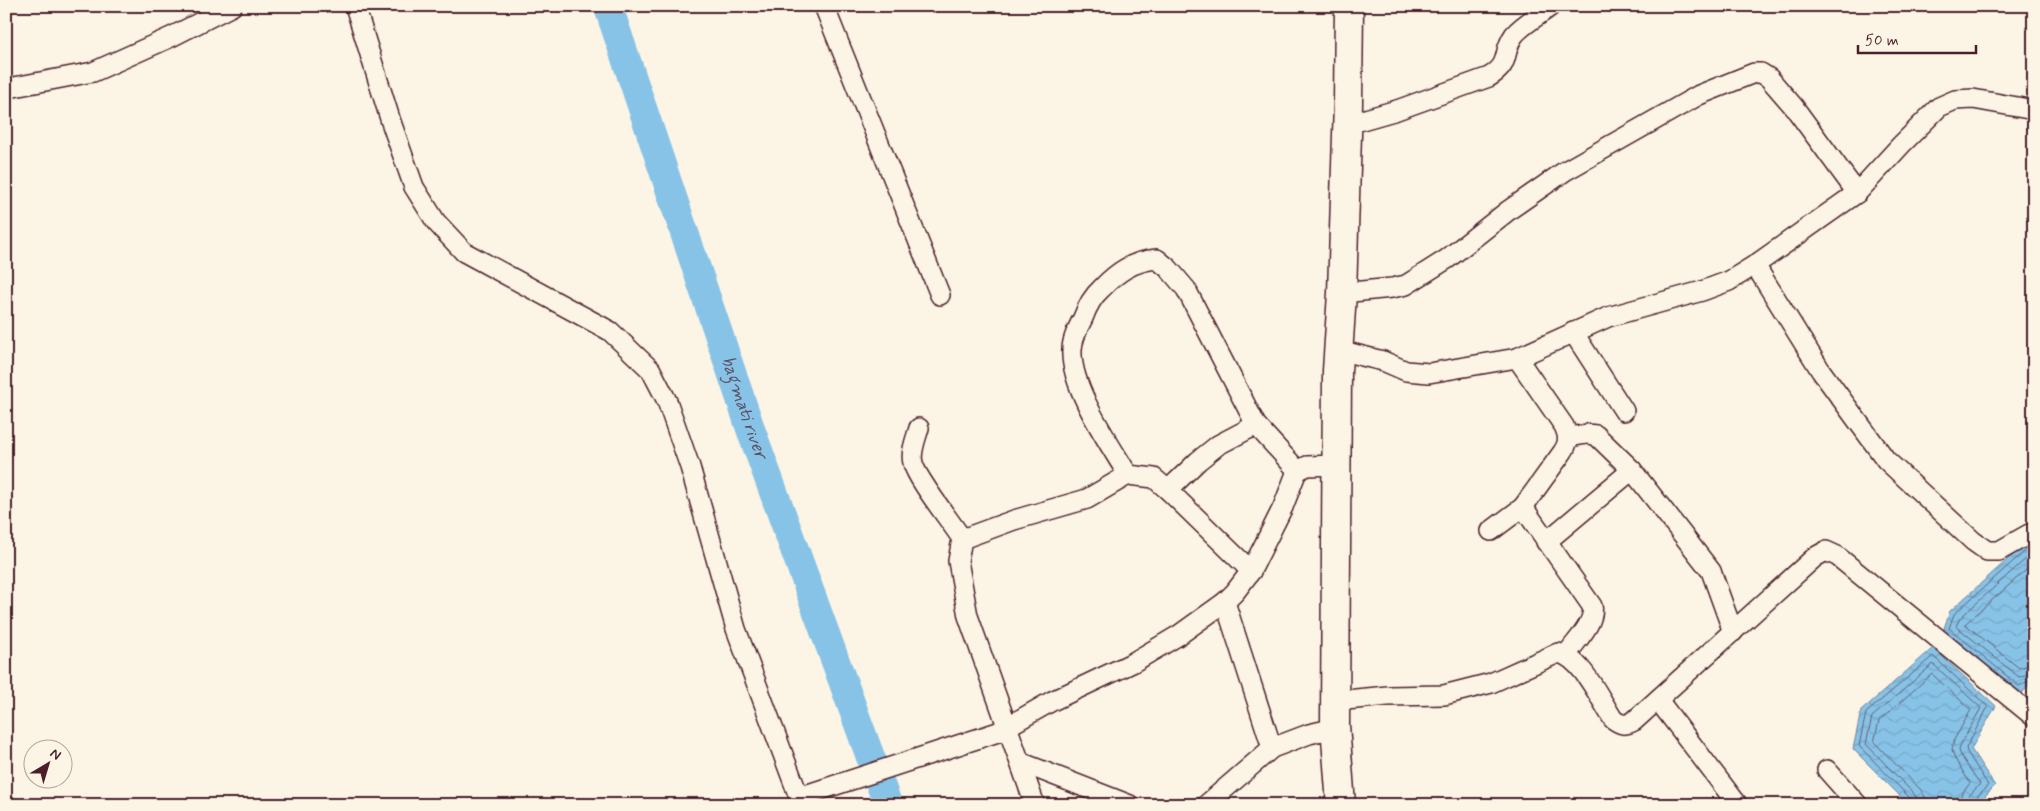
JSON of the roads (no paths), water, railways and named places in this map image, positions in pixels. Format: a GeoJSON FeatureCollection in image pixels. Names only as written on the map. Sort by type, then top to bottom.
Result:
{"type":"FeatureCollection","features":[{"type":"Feature","properties":{"kind":"main road"},"geometry":{"type":"LineString","coordinates":[[1341,805],[1335,728],[1336,465],[1338,350],[1348,124],[1349,6]]}},
{"type":"Feature","properties":{"kind":"street"},"geometry":{"type":"LineString","coordinates":[[14,87],[94,72],[171,37],[232,6]]}},
{"type":"Feature","properties":{"kind":"street"},"geometry":{"type":"LineString","coordinates":[[355,6],[391,122],[414,187],[436,222],[464,252],[610,331],[651,370],[671,411],[690,467],[736,630],[800,801],[823,790],[1003,729],[1052,701],[1132,663],[1179,635],[1225,602],[1251,571],[1298,471],[1307,466],[1336,465]]}},
{"type":"Feature","properties":{"kind":"street"},"geometry":{"type":"LineString","coordinates":[[824,6],[940,295]]}},
{"type":"Feature","properties":{"kind":"street"},"geometry":{"type":"LineString","coordinates":[[1348,124],[1398,110],[1489,77],[1500,71],[1505,63],[1506,52],[1516,33],[1552,6]]}},
{"type":"Feature","properties":{"kind":"street"},"geometry":{"type":"LineString","coordinates":[[1342,293],[1406,285],[1447,259],[1509,210],[1565,171],[1699,95],[1754,73],[1761,73],[1769,78],[1794,107],[1857,193]]}},
{"type":"Feature","properties":{"kind":"street"},"geometry":{"type":"LineString","coordinates":[[1338,350],[1383,361],[1406,371],[1429,374],[1517,358],[1608,317],[1702,292],[1729,281],[1755,265],[1857,193],[1939,107],[1955,100],[1972,99],[2034,110]]}},
{"type":"Feature","properties":{"kind":"street"},"geometry":{"type":"LineString","coordinates":[[1128,475],[1094,416],[1078,382],[1074,373],[1072,350],[1076,332],[1095,294],[1124,268],[1142,260],[1157,260],[1169,269],[1186,289],[1256,425],[1298,471]]}},
{"type":"Feature","properties":{"kind":"street"},"geometry":{"type":"LineString","coordinates":[[1755,265],[1821,370],[1886,460],[1973,541],[1987,551],[1998,551],[2029,534],[2034,534]]}},
{"type":"Feature","properties":{"kind":"street"},"geometry":{"type":"LineString","coordinates":[[1573,332],[1624,411]]}},
{"type":"Feature","properties":{"kind":"street"},"geometry":{"type":"LineString","coordinates":[[1491,531],[1523,507],[1567,446],[1569,437],[1564,426],[1517,358]]}},
{"type":"Feature","properties":{"kind":"street"},"geometry":{"type":"LineString","coordinates":[[1168,490],[1218,445],[1256,425]]}},
{"type":"Feature","properties":{"kind":"street"},"geometry":{"type":"LineString","coordinates":[[919,428],[913,450],[912,463],[962,539],[958,561],[968,616],[1003,729],[1020,762],[1035,805]]}},
{"type":"Feature","properties":{"kind":"street"},"geometry":{"type":"LineString","coordinates":[[1569,437],[1587,434],[1596,435],[1632,470],[1711,571],[1734,632]]}},
{"type":"Feature","properties":{"kind":"street"},"geometry":{"type":"LineString","coordinates":[[1546,542],[1632,470]]}},
{"type":"Feature","properties":{"kind":"street"},"geometry":{"type":"LineString","coordinates":[[962,539],[1014,520],[1087,499],[1128,475],[1154,478],[1251,571]]}},
{"type":"Feature","properties":{"kind":"street"},"geometry":{"type":"LineString","coordinates":[[1523,507],[1592,606],[1594,613],[1567,654]]}},
{"type":"Feature","properties":{"kind":"street"},"geometry":{"type":"LineString","coordinates":[[1335,701],[1388,696],[1444,695],[1491,683],[1558,653],[1567,654],[1576,662],[1613,719],[1619,724],[1627,725],[1658,700],[1815,557],[1826,551],[1838,556],[2033,713]]}},
{"type":"Feature","properties":{"kind":"street"},"geometry":{"type":"LineString","coordinates":[[1225,602],[1272,748]]}},
{"type":"Feature","properties":{"kind":"street"},"geometry":{"type":"LineString","coordinates":[[1658,700],[1738,805]]}},
{"type":"Feature","properties":{"kind":"street"},"geometry":{"type":"LineString","coordinates":[[1206,805],[1272,748],[1309,734],[1335,728]]}},
{"type":"Feature","properties":{"kind":"street"},"geometry":{"type":"LineString","coordinates":[[1020,762],[1130,805]]}},
{"type":"Feature","properties":{"kind":"street"},"geometry":{"type":"LineString","coordinates":[[1827,770],[1858,805]]}},
{"type":"Feature","properties":{"kind":"water"},"geometry":{"type":"Polygon","coordinates":[[[2026,543],[2034,544],[2034,681],[2021,694],[1943,631],[1950,611],[2026,543]]]}},
{"type":"Feature","properties":{"kind":"water"},"geometry":{"type":"Polygon","coordinates":[[[1933,648],[1996,706],[1971,749],[1995,786],[1976,805],[1909,805],[1853,749],[1861,711],[1933,648]]]}},
{"type":"Feature","properties":{"kind":"waterway","name":"bagmati river"},"geometry":{"type":"LineString","coordinates":[[608,6],[752,433],[888,805]]}}]}
